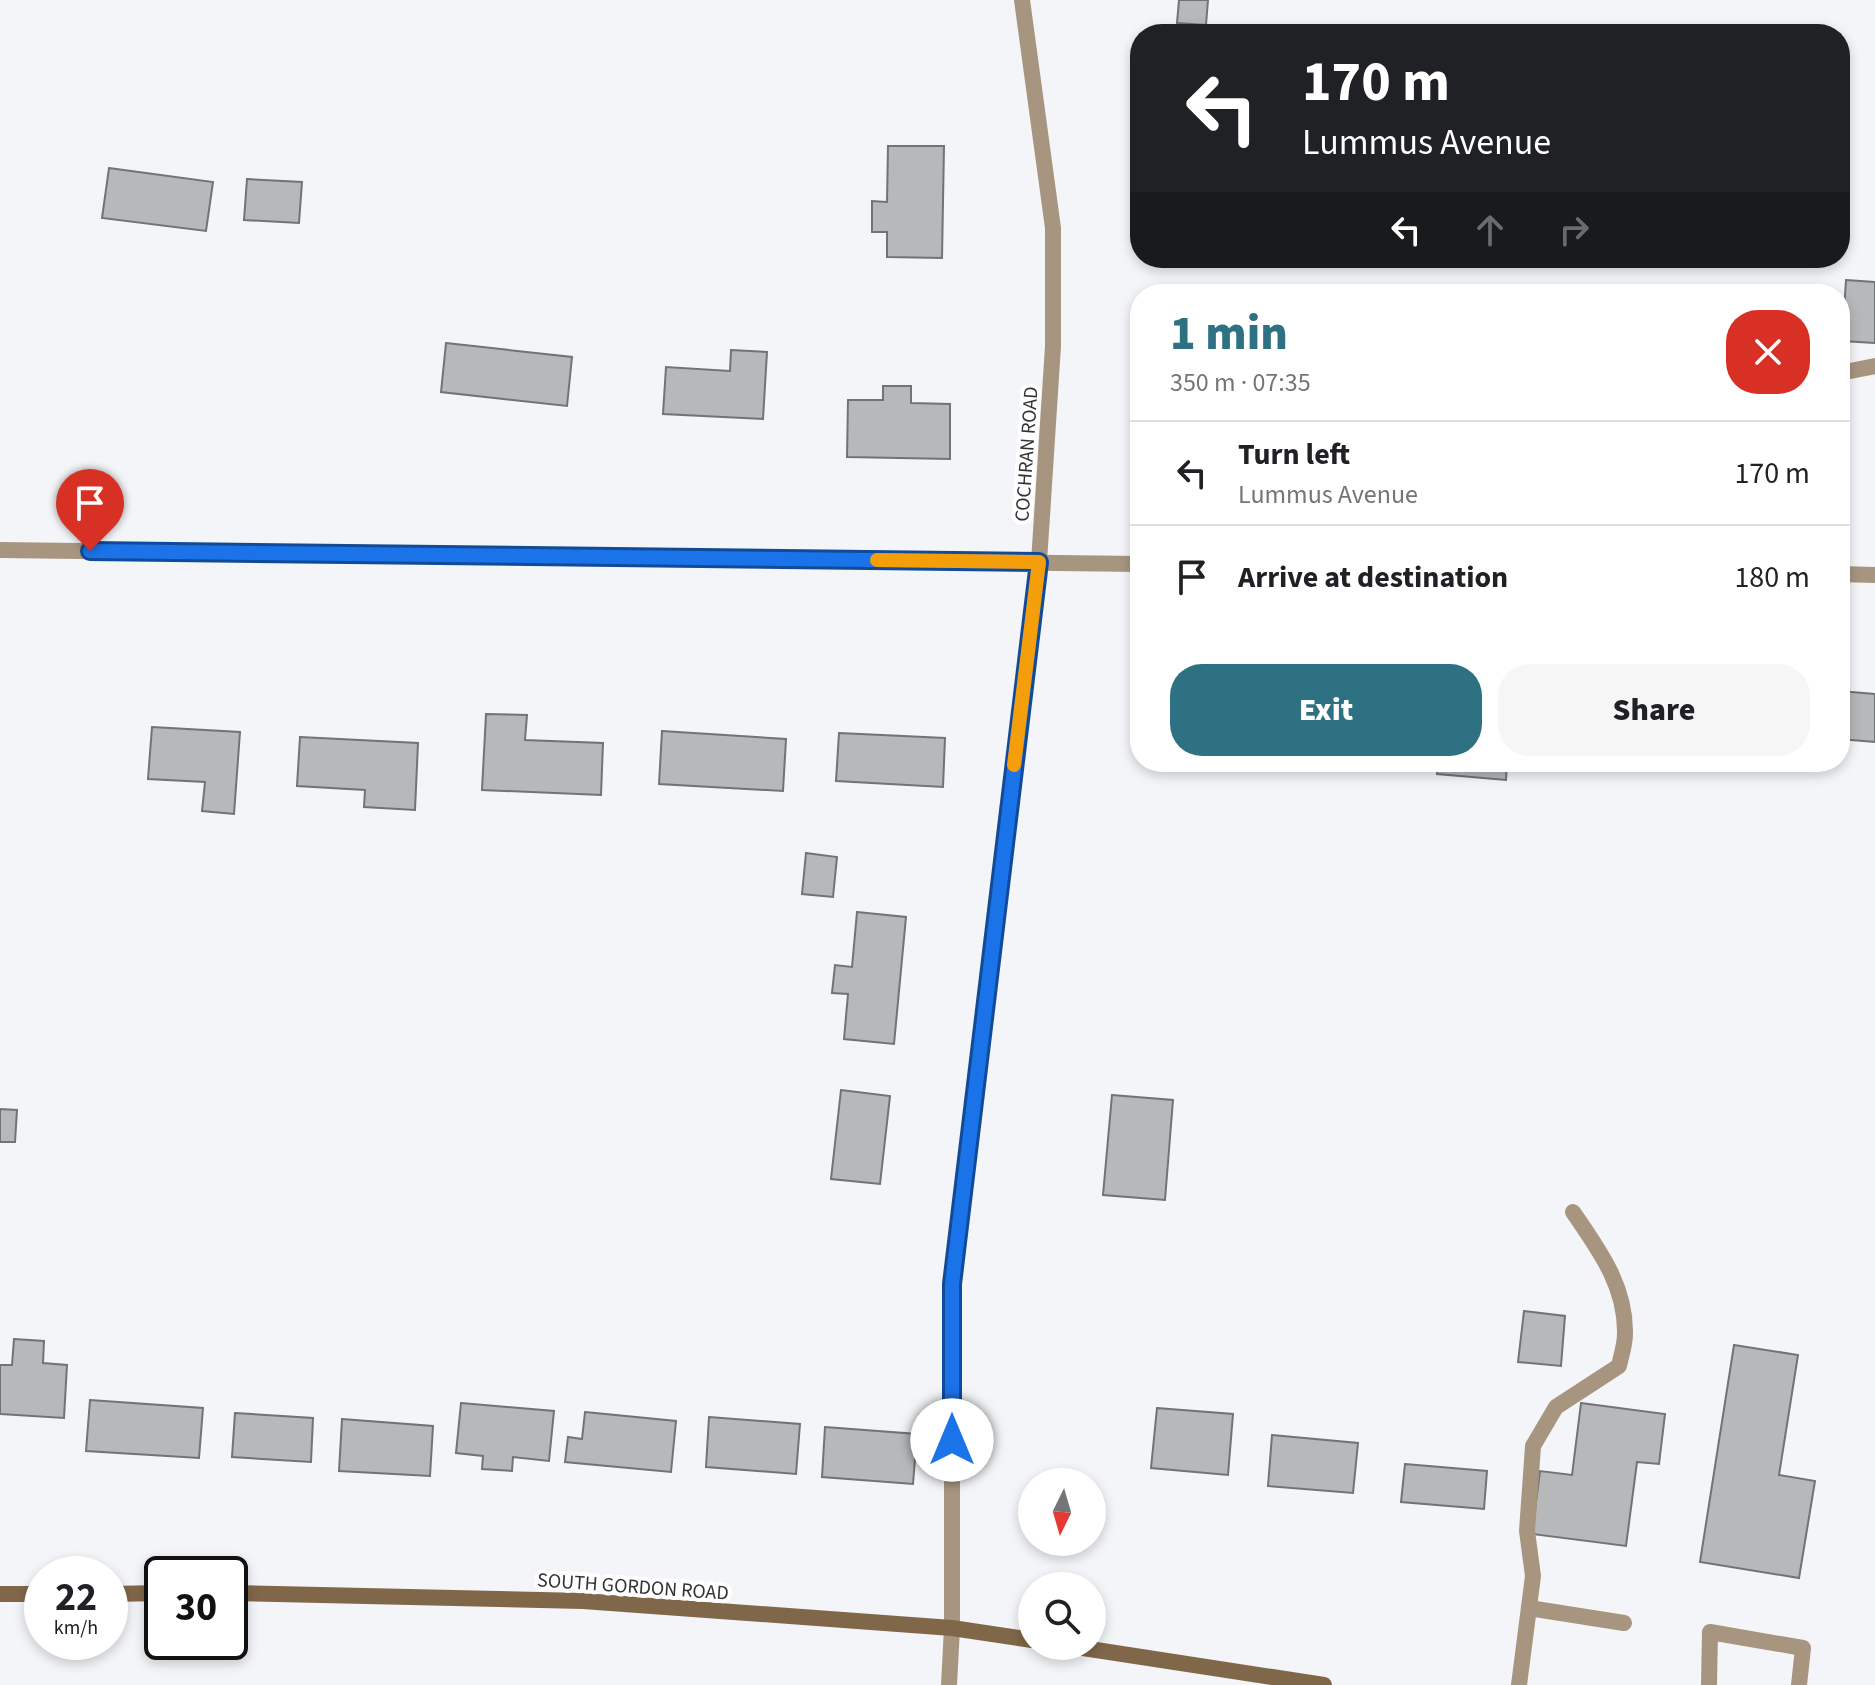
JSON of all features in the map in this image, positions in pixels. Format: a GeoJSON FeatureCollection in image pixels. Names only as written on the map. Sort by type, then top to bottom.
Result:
{"type":"FeatureCollection","features":[{"type":"Feature","properties":{"kind":"street","name":"COCHRAN ROAD"},"geometry":{"type":"LineString","coordinates":[[949,1685],[952,1628],[952,1284],[1039,562],[1053,346],[1053,228],[1022,0]]}},
{"type":"Feature","properties":{"kind":"street"},"geometry":{"type":"LineString","coordinates":[[1850,371],[1875,366]]}},
{"type":"Feature","properties":{"kind":"street"},"geometry":{"type":"LineString","coordinates":[[0,550],[1130,564]]}},
{"type":"Feature","properties":{"kind":"street"},"geometry":{"type":"LineString","coordinates":[[1850,574],[1875,575]]}},
{"type":"Feature","properties":{"kind":"street"},"geometry":{"type":"LineString","coordinates":[[1519,1685],[1533,1576],[1527,1531],[1533,1446],[1556,1407],[1619,1366],[1625,1335],[1619,1293],[1607,1261],[1573,1212]]}},
{"type":"Feature","properties":{"kind":"street","name":"SOUTH GORDON ROAD"},"geometry":{"type":"LineString","coordinates":[[248,1593],[583,1601],[952,1628],[1018,1638]]}},
{"type":"Feature","properties":{"kind":"street"},"geometry":{"type":"LineString","coordinates":[[0,1594],[24,1594]]}},
{"type":"Feature","properties":{"kind":"street"},"geometry":{"type":"LineString","coordinates":[[1529,1608],[1624,1623]]}},
{"type":"Feature","properties":{"kind":"street"},"geometry":{"type":"LineString","coordinates":[[1709,1685],[1710,1632],[1803,1648],[1799,1685]]}},
{"type":"Feature","properties":{"kind":"street"},"geometry":{"type":"LineString","coordinates":[[1106,1652],[1324,1685]]}},
{"type":"Feature","properties":{"kind":"building"},"geometry":{"type":"Polygon","coordinates":[[[1179,0],[1208,0],[1206,24],[1177,23],[1179,0]]]}},
{"type":"Feature","properties":{"kind":"building"},"geometry":{"type":"Polygon","coordinates":[[[888,146],[944,146],[942,258],[887,257],[887,232],[872,232],[872,201],[887,202],[888,146]]]}},
{"type":"Feature","properties":{"kind":"building"},"geometry":{"type":"Polygon","coordinates":[[[109,168],[213,182],[206,231],[102,218],[109,168]]]}},
{"type":"Feature","properties":{"kind":"building"},"geometry":{"type":"Polygon","coordinates":[[[247,179],[302,182],[299,223],[244,220],[247,179]]]}},
{"type":"Feature","properties":{"kind":"building"},"geometry":{"type":"Polygon","coordinates":[[[1846,280],[1875,282],[1875,343],[1850,341],[1850,284],[1846,284],[1846,280]]]}},
{"type":"Feature","properties":{"kind":"building"},"geometry":{"type":"Polygon","coordinates":[[[446,343],[572,357],[567,406],[441,392],[446,343]]]}},
{"type":"Feature","properties":{"kind":"building"},"geometry":{"type":"Polygon","coordinates":[[[731,350],[767,352],[763,419],[663,414],[666,367],[730,371],[731,350]]]}},
{"type":"Feature","properties":{"kind":"building"},"geometry":{"type":"Polygon","coordinates":[[[883,386],[911,386],[911,403],[950,404],[950,459],[847,457],[848,400],[883,400],[883,386]]]}},
{"type":"Feature","properties":{"kind":"building"},"geometry":{"type":"Polygon","coordinates":[[[1850,692],[1875,694],[1875,742],[1850,740],[1850,692]]]}},
{"type":"Feature","properties":{"kind":"building"},"geometry":{"type":"Polygon","coordinates":[[[486,714],[527,715],[525,740],[603,743],[601,795],[482,790],[486,714]]]}},
{"type":"Feature","properties":{"kind":"building"},"geometry":{"type":"Polygon","coordinates":[[[152,727],[240,732],[234,814],[202,811],[205,782],[148,779],[152,727]]]}},
{"type":"Feature","properties":{"kind":"building"},"geometry":{"type":"Polygon","coordinates":[[[662,731],[786,739],[783,791],[659,784],[662,731]]]}},
{"type":"Feature","properties":{"kind":"building"},"geometry":{"type":"Polygon","coordinates":[[[839,733],[945,738],[943,787],[836,781],[839,733]]]}},
{"type":"Feature","properties":{"kind":"building"},"geometry":{"type":"Polygon","coordinates":[[[300,737],[418,743],[415,810],[364,807],[365,790],[297,786],[300,737]]]}},
{"type":"Feature","properties":{"kind":"building"},"geometry":{"type":"Polygon","coordinates":[[[1437,772],[1506,772],[1506,780],[1437,772]]]}},
{"type":"Feature","properties":{"kind":"building"},"geometry":{"type":"Polygon","coordinates":[[[806,853],[837,857],[833,897],[802,894],[806,853]]]}},
{"type":"Feature","properties":{"kind":"building"},"geometry":{"type":"Polygon","coordinates":[[[857,912],[906,917],[894,1044],[844,1039],[848,994],[832,993],[835,965],[852,967],[857,912]]]}},
{"type":"Feature","properties":{"kind":"building"},"geometry":{"type":"Polygon","coordinates":[[[841,1090],[890,1096],[880,1184],[831,1179],[841,1090]]]}},
{"type":"Feature","properties":{"kind":"building"},"geometry":{"type":"Polygon","coordinates":[[[1112,1095],[1173,1100],[1165,1200],[1103,1195],[1112,1095]]]}},
{"type":"Feature","properties":{"kind":"building"},"geometry":{"type":"Polygon","coordinates":[[[0,1109],[17,1110],[15,1142],[0,1142],[0,1109]]]}},
{"type":"Feature","properties":{"kind":"building"},"geometry":{"type":"Polygon","coordinates":[[[1524,1311],[1565,1316],[1561,1366],[1518,1362],[1524,1311]]]}},
{"type":"Feature","properties":{"kind":"building"},"geometry":{"type":"Polygon","coordinates":[[[14,1339],[44,1341],[43,1363],[67,1365],[64,1418],[0,1414],[0,1365],[12,1365],[14,1339]]]}},
{"type":"Feature","properties":{"kind":"building"},"geometry":{"type":"Polygon","coordinates":[[[1734,1345],[1798,1355],[1779,1475],[1815,1481],[1799,1578],[1700,1562],[1734,1345]]]}},
{"type":"Feature","properties":{"kind":"building"},"geometry":{"type":"Polygon","coordinates":[[[90,1400],[203,1408],[199,1458],[86,1451],[90,1400]]]}},
{"type":"Feature","properties":{"kind":"building"},"geometry":{"type":"Polygon","coordinates":[[[461,1403],[554,1411],[549,1461],[513,1457],[512,1471],[482,1469],[483,1456],[456,1453],[461,1403]]]}},
{"type":"Feature","properties":{"kind":"building"},"geometry":{"type":"Polygon","coordinates":[[[1581,1403],[1665,1414],[1659,1464],[1637,1462],[1626,1546],[1532,1534],[1540,1471],[1572,1475],[1581,1403]]]}},
{"type":"Feature","properties":{"kind":"building"},"geometry":{"type":"Polygon","coordinates":[[[1157,1408],[1233,1414],[1228,1475],[1151,1468],[1157,1408]]]}},
{"type":"Feature","properties":{"kind":"building"},"geometry":{"type":"Polygon","coordinates":[[[585,1412],[676,1421],[671,1472],[565,1462],[568,1437],[582,1439],[585,1412]]]}},
{"type":"Feature","properties":{"kind":"building"},"geometry":{"type":"Polygon","coordinates":[[[235,1413],[313,1418],[311,1462],[232,1457],[235,1413]]]}},
{"type":"Feature","properties":{"kind":"building"},"geometry":{"type":"Polygon","coordinates":[[[709,1417],[800,1424],[796,1474],[706,1467],[709,1417]]]}},
{"type":"Feature","properties":{"kind":"building"},"geometry":{"type":"Polygon","coordinates":[[[342,1419],[433,1426],[430,1476],[339,1471],[342,1419]]]}},
{"type":"Feature","properties":{"kind":"building"},"geometry":{"type":"Polygon","coordinates":[[[825,1427],[917,1434],[913,1484],[822,1477],[825,1427]]]}},
{"type":"Feature","properties":{"kind":"building"},"geometry":{"type":"Polygon","coordinates":[[[1272,1435],[1358,1443],[1353,1493],[1268,1486],[1272,1435]]]}},
{"type":"Feature","properties":{"kind":"building"},"geometry":{"type":"Polygon","coordinates":[[[1405,1464],[1487,1471],[1484,1509],[1401,1502],[1405,1464]]]}},
{"type":"Feature","properties":{"kind":"slow traffic"},"geometry":{"type":"LineString","coordinates":[[877,560],[1039,562],[1014,765]]}},
{"type":"Feature","properties":{"kind":"route"},"geometry":{"type":"LineString","coordinates":[[90,551],[1039,562],[952,1284],[952,1440]]}}]}
